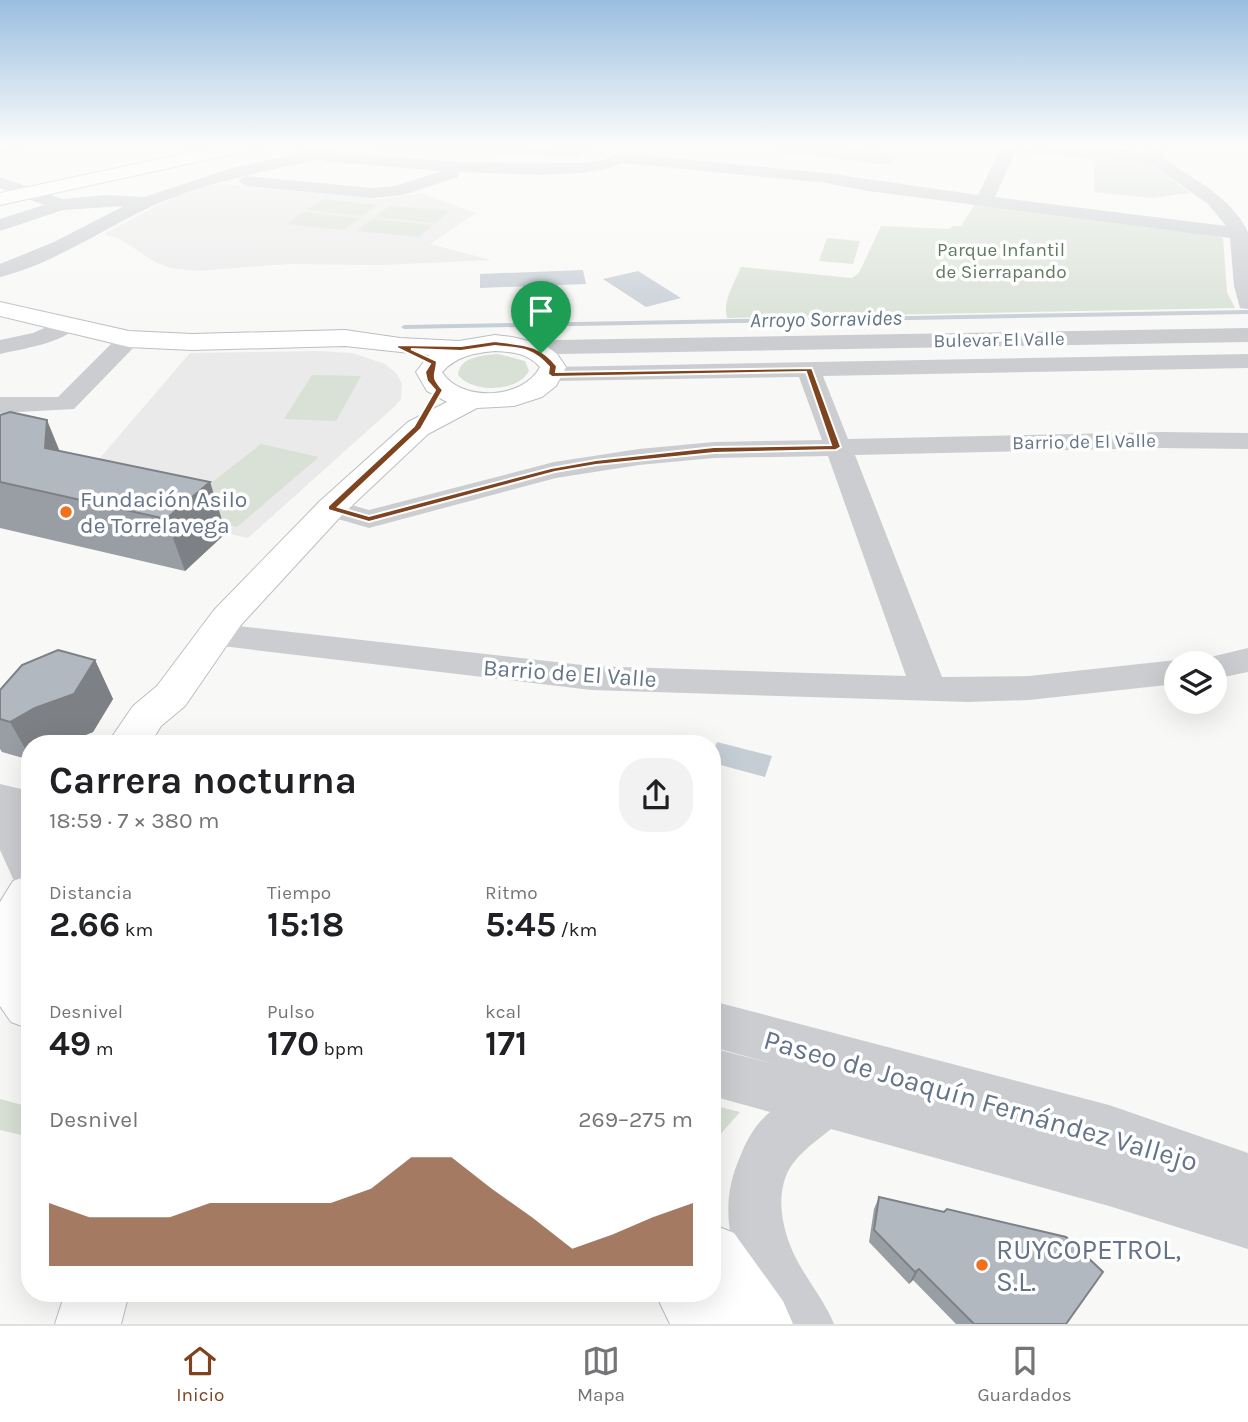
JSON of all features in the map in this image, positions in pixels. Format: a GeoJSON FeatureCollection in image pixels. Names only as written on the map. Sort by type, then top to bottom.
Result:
{"type":"FeatureCollection","features":[{"type":"Feature","properties":{"kind":"main road"},"geometry":{"type":"LineString","coordinates":[[0,309],[129,339],[192,342],[345,338],[400,346],[461,349],[495,343],[528,347],[547,363],[547,382],[523,395],[472,400],[418,428],[331,508],[213,634],[171,696],[147,716],[134,735]]}},
{"type":"Feature","properties":{"kind":"main road"},"geometry":{"type":"LineString","coordinates":[[400,346],[472,400]]}},
{"type":"Feature","properties":{"kind":"main road"},"geometry":{"type":"LineString","coordinates":[[418,428],[437,376],[461,349]]}},
{"type":"Feature","properties":{"kind":"main road"},"geometry":{"type":"LineString","coordinates":[[162,735],[171,718],[171,696]]}},
{"type":"Feature","properties":{"kind":"main road"},"geometry":{"type":"LineString","coordinates":[[21,910],[7,950],[11,980],[21,997]]}},
{"type":"Feature","properties":{"kind":"main road"},"geometry":{"type":"LineString","coordinates":[[721,1268],[760,1324]]}},
{"type":"Feature","properties":{"kind":"main road"},"geometry":{"type":"LineString","coordinates":[[88,1324],[94,1302]]}},
{"type":"Feature","properties":{"kind":"main road"},"geometry":{"type":"LineString","coordinates":[[694,1302],[711,1324]]}},
{"type":"Feature","properties":{"kind":"street"},"geometry":{"type":"LineString","coordinates":[[0,225],[59,206]]}},
{"type":"Feature","properties":{"kind":"street"},"geometry":{"type":"LineString","coordinates":[[0,271],[61,246],[139,206]]}},
{"type":"Feature","properties":{"kind":"street"},"geometry":{"type":"LineString","coordinates":[[1021,206],[1147,222],[1240,224]]}},
{"type":"Feature","properties":{"kind":"street"},"geometry":{"type":"LineString","coordinates":[[1147,206],[1147,222]]}},
{"type":"Feature","properties":{"kind":"street"},"geometry":{"type":"LineString","coordinates":[[1218,206],[1240,224],[1248,303]]}},
{"type":"Feature","properties":{"kind":"street"},"geometry":{"type":"LineString","coordinates":[[0,234],[40,238]]}},
{"type":"Feature","properties":{"kind":"street"},"geometry":{"type":"LineString","coordinates":[[0,347],[40,338],[67,325]]}},
{"type":"Feature","properties":{"kind":"street","name":"Bulevar El Valle"},"geometry":{"type":"LineString","coordinates":[[1248,335],[556,347],[547,363],[809,370],[1248,361]]}},
{"type":"Feature","properties":{"kind":"street"},"geometry":{"type":"LineString","coordinates":[[0,405],[65,404],[129,339]]}},
{"type":"Feature","properties":{"kind":"street"},"geometry":{"type":"LineString","coordinates":[[809,370],[929,689]]}},
{"type":"Feature","properties":{"kind":"street","name":"Barrio de El Valle"},"geometry":{"type":"LineString","coordinates":[[331,508],[369,519],[532,475],[596,462],[714,450],[1147,440],[1248,441]]}},
{"type":"Feature","properties":{"kind":"street","name":"Barrio de El Valle"},"geometry":{"type":"LineString","coordinates":[[213,634],[591,678],[929,689],[1029,688],[1164,673]]}},
{"type":"Feature","properties":{"kind":"street"},"geometry":{"type":"LineString","coordinates":[[14,806],[21,848]]}},
{"type":"Feature","properties":{"kind":"street","name":"Paseo de Joaquín Fernández Vallejo"},"geometry":{"type":"LineString","coordinates":[[721,1026],[1109,1131],[1248,1180]]}},
{"type":"Feature","properties":{"kind":"street","name":"Paseo de Joaquín Fernández Vallejo"},"geometry":{"type":"LineString","coordinates":[[721,1075],[1109,1179],[1248,1221]]}},
{"type":"Feature","properties":{"kind":"street"},"geometry":{"type":"LineString","coordinates":[[804,1324],[769,1271],[759,1247],[756,1196],[760,1175],[768,1156],[780,1139],[822,1103]]}},
{"type":"Feature","properties":{"kind":"shaded area"},"geometry":{"type":"Polygon","coordinates":[[[157,206],[456,206],[476,213],[430,244],[491,260],[380,265],[288,264],[197,271],[170,268],[155,262],[120,239],[104,234],[157,206]]]}},
{"type":"Feature","properties":{"kind":"shaded area"},"geometry":{"type":"Polygon","coordinates":[[[583,270],[586,284],[480,288],[480,274],[583,270]]]}},
{"type":"Feature","properties":{"kind":"shaded area"},"geometry":{"type":"Polygon","coordinates":[[[638,271],[681,298],[646,307],[603,279],[638,271]]]}},
{"type":"Feature","properties":{"kind":"shaded area"},"geometry":{"type":"Polygon","coordinates":[[[190,353],[352,353],[385,364],[397,374],[402,384],[401,399],[248,538],[60,497],[100,458],[190,353]]]}},
{"type":"Feature","properties":{"kind":"shaded area"},"geometry":{"type":"Polygon","coordinates":[[[721,743],[772,756],[765,777],[721,765],[721,743]]]}},
{"type":"Feature","properties":{"kind":"green space"},"geometry":{"type":"Polygon","coordinates":[[[313,206],[376,206],[362,216],[307,210],[313,206]]]}},
{"type":"Feature","properties":{"kind":"green space"},"geometry":{"type":"Polygon","coordinates":[[[390,206],[449,211],[436,223],[375,217],[390,206]]]}},
{"type":"Feature","properties":{"kind":"green space","name":"Parque Infantil de Sierrapando"},"geometry":{"type":"Polygon","coordinates":[[[974,206],[989,206],[1215,235],[1223,238],[1227,292],[1235,308],[727,318],[726,305],[741,267],[852,278],[859,273],[881,226],[949,229],[961,226],[974,206]]]}},
{"type":"Feature","properties":{"kind":"green space"},"geometry":{"type":"Polygon","coordinates":[[[304,212],[360,218],[344,230],[287,224],[304,212]]]}},
{"type":"Feature","properties":{"kind":"green space"},"geometry":{"type":"Polygon","coordinates":[[[372,219],[433,225],[419,237],[357,231],[372,219]]]}},
{"type":"Feature","properties":{"kind":"green space"},"geometry":{"type":"Polygon","coordinates":[[[827,238],[860,241],[853,264],[819,261],[827,238]]]}},
{"type":"Feature","properties":{"kind":"green space"},"geometry":{"type":"Polygon","coordinates":[[[498,354],[525,361],[529,371],[515,383],[495,388],[474,385],[458,375],[459,369],[467,361],[479,356],[498,354]]]}},
{"type":"Feature","properties":{"kind":"green space"},"geometry":{"type":"Polygon","coordinates":[[[312,375],[361,376],[336,421],[284,419],[312,375]]]}},
{"type":"Feature","properties":{"kind":"green space"},"geometry":{"type":"Polygon","coordinates":[[[261,444],[319,457],[237,527],[175,511],[261,444]]]}},
{"type":"Feature","properties":{"kind":"green space"},"geometry":{"type":"Polygon","coordinates":[[[0,1099],[21,1105],[21,1135],[0,1130],[0,1099]]]}},
{"type":"Feature","properties":{"kind":"green space"},"geometry":{"type":"Polygon","coordinates":[[[721,1107],[740,1112],[721,1133],[721,1107]]]}},
{"type":"Feature","properties":{"kind":"building"},"geometry":{"type":"Polygon","coordinates":[[[10,412],[47,420],[45,448],[210,482],[166,519],[0,482],[0,415],[10,412]]]}},
{"type":"Feature","properties":{"kind":"building"},"geometry":{"type":"Polygon","coordinates":[[[58,650],[95,660],[74,694],[35,708],[10,722],[0,719],[0,690],[22,665],[58,650]]]}},
{"type":"Feature","properties":{"kind":"building","name":"RUYCOPETROL, S.L."},"geometry":{"type":"Polygon","coordinates":[[[879,1197],[944,1212],[947,1209],[1066,1237],[1103,1272],[1066,1324],[974,1324],[919,1269],[915,1272],[874,1230],[879,1197]]]}},
{"type":"Feature","properties":{"kind":"waterway","name":"Arroyo Sorravides"},"geometry":{"type":"LineString","coordinates":[[404,327],[1248,312]]}},
{"type":"Feature","properties":{"kind":"place","name":"Fundación Asilo de Torrelavega"},"geometry":{"type":"Point","coordinates":[66,512]}},
{"type":"Feature","properties":{"kind":"place","name":"RUYCOPETROL, S.L."},"geometry":{"type":"Point","coordinates":[982,1265]}},
{"type":"Feature","properties":{"kind":"route"},"geometry":{"type":"LineString","coordinates":[[495,343],[528,347],[541,353],[553,366],[552,374],[809,370],[836,447],[714,450],[596,462],[554,470],[369,519],[331,508],[418,428],[439,390],[431,381],[429,372],[434,363],[400,346],[461,349],[495,343]]}}]}
